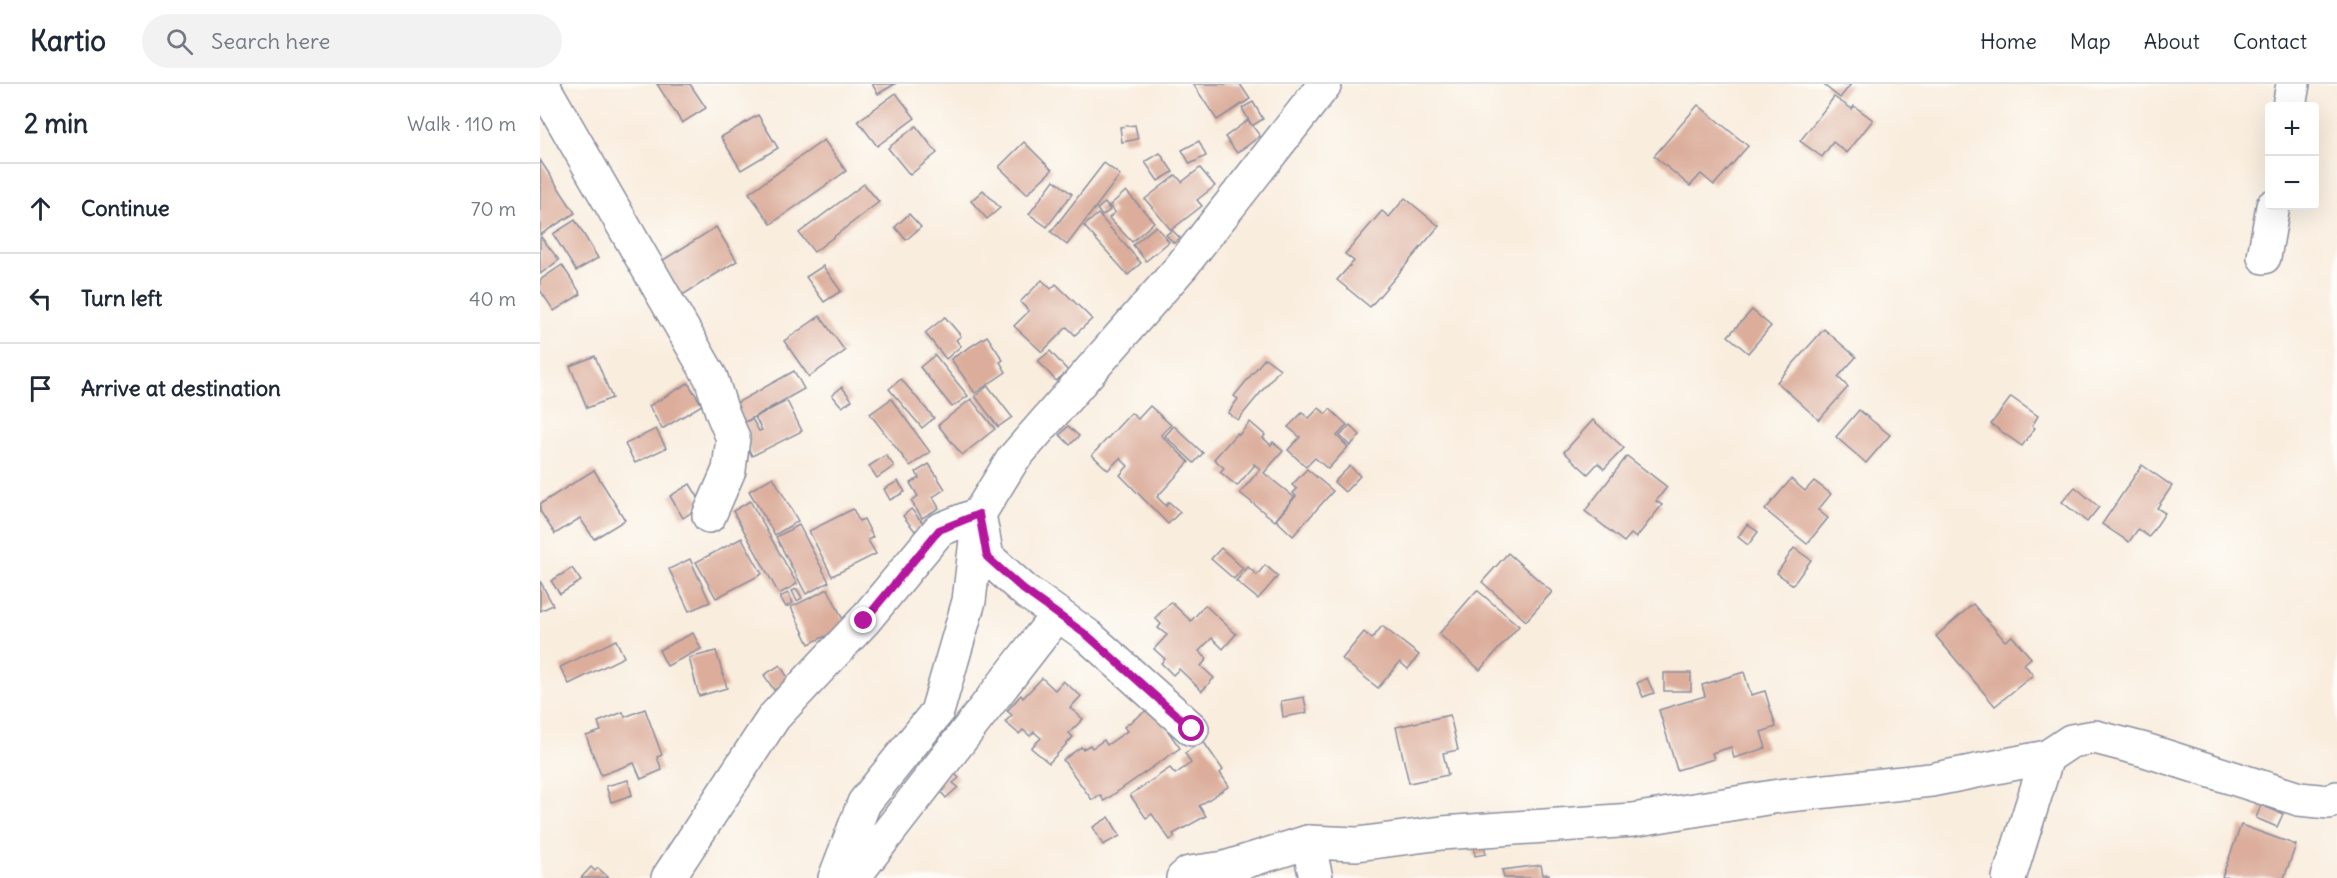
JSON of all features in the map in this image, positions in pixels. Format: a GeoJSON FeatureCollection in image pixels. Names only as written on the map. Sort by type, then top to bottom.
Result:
{"type":"FeatureCollection","features":[{"type":"Feature","properties":{"kind":"street"},"geometry":{"type":"LineString","coordinates":[[542,84],[711,378],[733,438],[729,470],[709,516]]}},
{"type":"Feature","properties":{"kind":"street"},"geometry":{"type":"LineString","coordinates":[[835,878],[864,803],[937,712],[969,601],[979,514],[1013,459],[1181,267],[1325,84]]}},
{"type":"Feature","properties":{"kind":"street"},"geometry":{"type":"LineString","coordinates":[[2290,102],[2293,84]]}},
{"type":"Feature","properties":{"kind":"street"},"geometry":{"type":"LineString","coordinates":[[2264,257],[2272,210]]}},
{"type":"Feature","properties":{"kind":"street"},"geometry":{"type":"LineString","coordinates":[[979,514],[987,557],[1024,590],[1088,636],[1192,729]]}},
{"type":"Feature","properties":{"kind":"street"},"geometry":{"type":"LineString","coordinates":[[668,878],[774,717],[864,621],[939,530],[979,514]]}},
{"type":"Feature","properties":{"kind":"street"},"geometry":{"type":"LineString","coordinates":[[853,878],[1058,614]]}},
{"type":"Feature","properties":{"kind":"street"},"geometry":{"type":"LineString","coordinates":[[1183,878],[1189,873],[1226,868],[1308,842],[1357,844],[1442,832],[1633,820],[1779,796],[1931,780],[2047,757],[2070,741],[2095,737],[2145,750],[2299,799],[2329,802],[2337,798]]}},
{"type":"Feature","properties":{"kind":"street"},"geometry":{"type":"LineString","coordinates":[[2009,878],[2047,757]]}},
{"type":"Feature","properties":{"kind":"street"},"geometry":{"type":"LineString","coordinates":[[1308,842],[1316,878]]}},
{"type":"Feature","properties":{"kind":"building"},"geometry":{"type":"Polygon","coordinates":[[[657,84],[690,84],[706,108],[682,123],[657,84]]]}},
{"type":"Feature","properties":{"kind":"building"},"geometry":{"type":"Polygon","coordinates":[[[872,84],[895,84],[878,94],[872,84]]]}},
{"type":"Feature","properties":{"kind":"building"},"geometry":{"type":"Polygon","coordinates":[[[1193,84],[1240,84],[1250,99],[1217,120],[1193,84]]]}},
{"type":"Feature","properties":{"kind":"building"},"geometry":{"type":"Polygon","coordinates":[[[1826,84],[1851,84],[1840,98],[1825,86],[1826,84]]]}},
{"type":"Feature","properties":{"kind":"building"},"geometry":{"type":"Polygon","coordinates":[[[896,93],[915,118],[877,146],[858,121],[896,93]]]}},
{"type":"Feature","properties":{"kind":"building"},"geometry":{"type":"Polygon","coordinates":[[[1834,97],[1852,109],[1854,106],[1873,120],[1847,153],[1833,142],[1822,157],[1800,141],[1834,97]]]}},
{"type":"Feature","properties":{"kind":"building"},"geometry":{"type":"Polygon","coordinates":[[[1253,102],[1263,119],[1252,126],[1242,108],[1253,102]]]}},
{"type":"Feature","properties":{"kind":"building"},"geometry":{"type":"Polygon","coordinates":[[[1698,105],[1748,146],[1714,185],[1701,174],[1690,186],[1654,156],[1698,105]]]}},
{"type":"Feature","properties":{"kind":"building"},"geometry":{"type":"Polygon","coordinates":[[[758,115],[778,148],[741,170],[721,137],[758,115]]]}},
{"type":"Feature","properties":{"kind":"building"},"geometry":{"type":"Polygon","coordinates":[[[1248,120],[1260,136],[1237,153],[1225,137],[1248,120]]]}},
{"type":"Feature","properties":{"kind":"building"},"geometry":{"type":"Polygon","coordinates":[[[1135,125],[1138,139],[1122,142],[1120,127],[1135,125]]]}},
{"type":"Feature","properties":{"kind":"building"},"geometry":{"type":"Polygon","coordinates":[[[916,126],[937,153],[910,175],[888,148],[916,126]]]}},
{"type":"Feature","properties":{"kind":"building"},"geometry":{"type":"Polygon","coordinates":[[[824,140],[846,171],[771,224],[749,193],[824,140]]]}},
{"type":"Feature","properties":{"kind":"building"},"geometry":{"type":"Polygon","coordinates":[[[1199,141],[1206,156],[1190,164],[1182,150],[1199,141]]]}},
{"type":"Feature","properties":{"kind":"building"},"geometry":{"type":"Polygon","coordinates":[[[1024,142],[1052,170],[1027,194],[999,167],[1024,142]]]}},
{"type":"Feature","properties":{"kind":"building"},"geometry":{"type":"Polygon","coordinates":[[[1160,153],[1173,172],[1158,181],[1145,162],[1160,153]]]}},
{"type":"Feature","properties":{"kind":"building"},"geometry":{"type":"Polygon","coordinates":[[[540,160],[575,213],[540,235],[540,160]]]}},
{"type":"Feature","properties":{"kind":"building"},"geometry":{"type":"Polygon","coordinates":[[[1104,163],[1120,175],[1067,245],[1051,232],[1104,163]]]}},
{"type":"Feature","properties":{"kind":"building"},"geometry":{"type":"Polygon","coordinates":[[[1200,168],[1215,186],[1197,200],[1202,206],[1171,230],[1145,199],[1176,175],[1182,182],[1200,168]]]}},
{"type":"Feature","properties":{"kind":"building"},"geometry":{"type":"Polygon","coordinates":[[[1054,180],[1072,194],[1047,227],[1029,214],[1054,180]]]}},
{"type":"Feature","properties":{"kind":"building"},"geometry":{"type":"Polygon","coordinates":[[[864,184],[879,202],[814,252],[799,233],[864,184]]]}},
{"type":"Feature","properties":{"kind":"building"},"geometry":{"type":"Polygon","coordinates":[[[983,190],[1000,208],[987,219],[971,201],[983,190]]]}},
{"type":"Feature","properties":{"kind":"building"},"geometry":{"type":"Polygon","coordinates":[[[1126,191],[1154,222],[1132,242],[1109,218],[1115,212],[1109,206],[1126,191]]]}},
{"type":"Feature","properties":{"kind":"building"},"geometry":{"type":"Polygon","coordinates":[[[1405,198],[1439,226],[1370,307],[1337,280],[1354,261],[1345,254],[1382,211],[1389,217],[1405,198]]]}},
{"type":"Feature","properties":{"kind":"building"},"geometry":{"type":"Polygon","coordinates":[[[1105,203],[1110,210],[1102,216],[1097,209],[1105,203]]]}},
{"type":"Feature","properties":{"kind":"building"},"geometry":{"type":"Polygon","coordinates":[[[909,214],[921,227],[906,240],[895,227],[909,214]]]}},
{"type":"Feature","properties":{"kind":"building"},"geometry":{"type":"Polygon","coordinates":[[[1098,214],[1141,263],[1128,275],[1084,226],[1098,214]]]}},
{"type":"Feature","properties":{"kind":"building"},"geometry":{"type":"Polygon","coordinates":[[[575,220],[598,258],[576,271],[553,234],[575,220]]]}},
{"type":"Feature","properties":{"kind":"building"},"geometry":{"type":"Polygon","coordinates":[[[1156,226],[1169,242],[1146,261],[1133,245],[1156,226]]]}},
{"type":"Feature","properties":{"kind":"building"},"geometry":{"type":"Polygon","coordinates":[[[716,227],[737,261],[681,296],[660,262],[716,227]]]}},
{"type":"Feature","properties":{"kind":"building"},"geometry":{"type":"Polygon","coordinates":[[[1172,230],[1180,238],[1174,243],[1166,235],[1172,230]]]}},
{"type":"Feature","properties":{"kind":"building"},"geometry":{"type":"Polygon","coordinates":[[[540,238],[559,260],[540,274],[540,238]]]}},
{"type":"Feature","properties":{"kind":"building"},"geometry":{"type":"Polygon","coordinates":[[[562,265],[581,294],[554,311],[540,290],[540,280],[562,265]]]}},
{"type":"Feature","properties":{"kind":"building"},"geometry":{"type":"Polygon","coordinates":[[[823,266],[841,291],[824,302],[806,277],[823,266]]]}},
{"type":"Feature","properties":{"kind":"building"},"geometry":{"type":"Polygon","coordinates":[[[1042,280],[1051,289],[1056,284],[1092,319],[1075,335],[1067,327],[1042,352],[1014,326],[1029,311],[1020,302],[1042,280]]]}},
{"type":"Feature","properties":{"kind":"building"},"geometry":{"type":"Polygon","coordinates":[[[1752,310],[1771,326],[1748,353],[1728,336],[1752,310]]]}},
{"type":"Feature","properties":{"kind":"building"},"geometry":{"type":"Polygon","coordinates":[[[820,316],[845,351],[809,377],[784,341],[820,316]]]}},
{"type":"Feature","properties":{"kind":"building"},"geometry":{"type":"Polygon","coordinates":[[[945,317],[961,336],[956,340],[961,346],[946,359],[925,333],[945,317]]]}},
{"type":"Feature","properties":{"kind":"building"},"geometry":{"type":"Polygon","coordinates":[[[1824,329],[1856,357],[1838,377],[1848,387],[1819,420],[1777,382],[1824,329]]]}},
{"type":"Feature","properties":{"kind":"building"},"geometry":{"type":"Polygon","coordinates":[[[987,336],[1003,360],[1000,362],[1006,372],[975,393],[951,359],[987,336]]]}},
{"type":"Feature","properties":{"kind":"building"},"geometry":{"type":"Polygon","coordinates":[[[1050,351],[1068,371],[1056,381],[1038,361],[1050,351]]]}},
{"type":"Feature","properties":{"kind":"building"},"geometry":{"type":"Polygon","coordinates":[[[935,355],[968,396],[952,407],[920,367],[935,355]]]}},
{"type":"Feature","properties":{"kind":"building"},"geometry":{"type":"Polygon","coordinates":[[[595,356],[612,398],[587,408],[570,366],[595,356]]]}},
{"type":"Feature","properties":{"kind":"building"},"geometry":{"type":"Polygon","coordinates":[[[1265,358],[1280,369],[1238,420],[1228,413],[1238,399],[1234,396],[1265,358]]]}},
{"type":"Feature","properties":{"kind":"building"},"geometry":{"type":"Polygon","coordinates":[[[794,371],[804,389],[745,422],[752,419],[759,431],[762,430],[755,417],[787,401],[802,431],[752,456],[737,426],[731,406],[794,371]]]}},
{"type":"Feature","properties":{"kind":"building"},"geometry":{"type":"Polygon","coordinates":[[[901,379],[934,418],[922,428],[889,389],[901,379]]]}},
{"type":"Feature","properties":{"kind":"building"},"geometry":{"type":"Polygon","coordinates":[[[688,383],[702,405],[662,429],[649,406],[688,383]]]}},
{"type":"Feature","properties":{"kind":"building"},"geometry":{"type":"Polygon","coordinates":[[[988,386],[1012,417],[998,427],[975,396],[988,386]]]}},
{"type":"Feature","properties":{"kind":"building"},"geometry":{"type":"Polygon","coordinates":[[[842,387],[852,400],[842,407],[832,395],[842,387]]]}},
{"type":"Feature","properties":{"kind":"building"},"geometry":{"type":"Polygon","coordinates":[[[2011,397],[2038,416],[2032,426],[2035,428],[2022,446],[1991,424],[2011,397]]]}},
{"type":"Feature","properties":{"kind":"building"},"geometry":{"type":"Polygon","coordinates":[[[891,399],[930,452],[910,466],[870,414],[891,399]]]}},
{"type":"Feature","properties":{"kind":"building"},"geometry":{"type":"Polygon","coordinates":[[[971,399],[995,429],[962,455],[938,425],[971,399]]]}},
{"type":"Feature","properties":{"kind":"building"},"geometry":{"type":"Polygon","coordinates":[[[1150,406],[1171,425],[1161,435],[1189,462],[1157,497],[1166,506],[1169,502],[1180,512],[1168,524],[1120,475],[1128,466],[1120,458],[1108,470],[1092,455],[1131,413],[1138,419],[1150,406]]]}},
{"type":"Feature","properties":{"kind":"building"},"geometry":{"type":"Polygon","coordinates":[[[1319,408],[1326,414],[1330,409],[1347,425],[1337,436],[1348,447],[1328,469],[1315,458],[1306,467],[1288,450],[1300,437],[1288,427],[1302,413],[1309,418],[1319,408]]]}},
{"type":"Feature","properties":{"kind":"building"},"geometry":{"type":"Polygon","coordinates":[[[1859,410],[1890,435],[1866,463],[1836,437],[1859,410]]]}},
{"type":"Feature","properties":{"kind":"building"},"geometry":{"type":"Polygon","coordinates":[[[1593,420],[1624,448],[1604,469],[1598,463],[1588,474],[1564,452],[1593,420]]]}},
{"type":"Feature","properties":{"kind":"building"},"geometry":{"type":"Polygon","coordinates":[[[1250,422],[1265,435],[1263,438],[1271,445],[1273,442],[1283,451],[1264,473],[1294,497],[1275,521],[1240,493],[1260,469],[1254,464],[1237,486],[1220,472],[1224,468],[1214,459],[1250,422]]]}},
{"type":"Feature","properties":{"kind":"building"},"geometry":{"type":"Polygon","coordinates":[[[1350,425],[1360,435],[1350,446],[1340,436],[1350,425]]]}},
{"type":"Feature","properties":{"kind":"building"},"geometry":{"type":"Polygon","coordinates":[[[1068,426],[1079,436],[1070,445],[1060,435],[1068,426]]]}},
{"type":"Feature","properties":{"kind":"building"},"geometry":{"type":"Polygon","coordinates":[[[1174,426],[1203,453],[1194,463],[1165,436],[1174,426]]]}},
{"type":"Feature","properties":{"kind":"building"},"geometry":{"type":"Polygon","coordinates":[[[656,429],[666,448],[635,463],[625,444],[656,429]]]}},
{"type":"Feature","properties":{"kind":"building"},"geometry":{"type":"Polygon","coordinates":[[[886,455],[894,466],[877,478],[869,466],[886,455]]]}},
{"type":"Feature","properties":{"kind":"building"},"geometry":{"type":"Polygon","coordinates":[[[1627,456],[1667,487],[1656,501],[1662,505],[1636,538],[1631,534],[1624,542],[1585,511],[1627,456]]]}},
{"type":"Feature","properties":{"kind":"building"},"geometry":{"type":"Polygon","coordinates":[[[929,464],[945,489],[933,497],[939,508],[922,518],[911,501],[918,496],[910,483],[919,478],[916,472],[929,464]]]}},
{"type":"Feature","properties":{"kind":"building"},"geometry":{"type":"Polygon","coordinates":[[[2142,465],[2172,486],[2157,508],[2165,513],[2149,537],[2138,529],[2129,542],[2102,524],[2142,465]]]}},
{"type":"Feature","properties":{"kind":"building"},"geometry":{"type":"Polygon","coordinates":[[[1350,466],[1360,476],[1345,492],[1334,482],[1350,466]]]}},
{"type":"Feature","properties":{"kind":"building"},"geometry":{"type":"Polygon","coordinates":[[[1307,469],[1333,491],[1293,536],[1276,520],[1296,496],[1293,493],[1297,489],[1292,485],[1307,469]]]}},
{"type":"Feature","properties":{"kind":"building"},"geometry":{"type":"Polygon","coordinates":[[[594,470],[625,520],[594,539],[580,518],[555,534],[540,511],[540,504],[594,470]]]}},
{"type":"Feature","properties":{"kind":"building"},"geometry":{"type":"Polygon","coordinates":[[[773,477],[798,521],[775,535],[749,491],[773,477]]]}},
{"type":"Feature","properties":{"kind":"building"},"geometry":{"type":"Polygon","coordinates":[[[1791,479],[1805,491],[1814,481],[1831,494],[1818,510],[1828,518],[1807,544],[1765,510],[1791,479]]]}},
{"type":"Feature","properties":{"kind":"building"},"geometry":{"type":"Polygon","coordinates":[[[898,481],[905,492],[890,500],[884,489],[898,481]]]}},
{"type":"Feature","properties":{"kind":"building"},"geometry":{"type":"Polygon","coordinates":[[[690,484],[701,502],[694,506],[695,510],[683,518],[670,496],[690,484]]]}},
{"type":"Feature","properties":{"kind":"building"},"geometry":{"type":"Polygon","coordinates":[[[2075,487],[2099,507],[2087,522],[2062,502],[2075,487]]]}},
{"type":"Feature","properties":{"kind":"building"},"geometry":{"type":"Polygon","coordinates":[[[750,501],[797,584],[779,594],[733,511],[750,501]]]}},
{"type":"Feature","properties":{"kind":"building"},"geometry":{"type":"Polygon","coordinates":[[[853,509],[859,521],[864,519],[873,537],[868,540],[876,554],[832,576],[809,531],[853,509]]]}},
{"type":"Feature","properties":{"kind":"building"},"geometry":{"type":"Polygon","coordinates":[[[911,509],[924,524],[915,531],[903,516],[911,509]]]}},
{"type":"Feature","properties":{"kind":"building"},"geometry":{"type":"Polygon","coordinates":[[[1747,524],[1758,532],[1748,545],[1738,537],[1747,524]]]}},
{"type":"Feature","properties":{"kind":"building"},"geometry":{"type":"Polygon","coordinates":[[[799,525],[829,582],[806,594],[776,537],[799,525]]]}},
{"type":"Feature","properties":{"kind":"building"},"geometry":{"type":"Polygon","coordinates":[[[742,538],[762,574],[716,598],[696,562],[742,538]]]}},
{"type":"Feature","properties":{"kind":"building"},"geometry":{"type":"Polygon","coordinates":[[[1221,548],[1243,568],[1234,579],[1211,559],[1221,548]]]}},
{"type":"Feature","properties":{"kind":"building"},"geometry":{"type":"Polygon","coordinates":[[[1794,548],[1811,560],[1793,585],[1777,573],[1794,548]]]}},
{"type":"Feature","properties":{"kind":"building"},"geometry":{"type":"Polygon","coordinates":[[[1508,553],[1552,592],[1526,621],[1482,582],[1508,553]]]}},
{"type":"Feature","properties":{"kind":"building"},"geometry":{"type":"Polygon","coordinates":[[[690,559],[710,602],[689,611],[669,569],[690,559]]]}},
{"type":"Feature","properties":{"kind":"building"},"geometry":{"type":"Polygon","coordinates":[[[1265,565],[1278,576],[1258,599],[1236,581],[1248,567],[1257,575],[1265,565]]]}},
{"type":"Feature","properties":{"kind":"building"},"geometry":{"type":"Polygon","coordinates":[[[572,568],[581,581],[560,594],[551,581],[572,568]]]}},
{"type":"Feature","properties":{"kind":"building"},"geometry":{"type":"Polygon","coordinates":[[[540,581],[553,605],[540,611],[540,581]]]}},
{"type":"Feature","properties":{"kind":"building"},"geometry":{"type":"Polygon","coordinates":[[[797,589],[802,598],[797,601],[792,591],[797,589]]]}},
{"type":"Feature","properties":{"kind":"building"},"geometry":{"type":"Polygon","coordinates":[[[828,589],[846,626],[809,644],[791,607],[828,589]]]}},
{"type":"Feature","properties":{"kind":"building"},"geometry":{"type":"Polygon","coordinates":[[[1477,590],[1519,626],[1480,670],[1439,634],[1477,590]]]}},
{"type":"Feature","properties":{"kind":"building"},"geometry":{"type":"Polygon","coordinates":[[[788,593],[793,603],[786,607],[780,597],[788,593]]]}},
{"type":"Feature","properties":{"kind":"building"},"geometry":{"type":"Polygon","coordinates":[[[1171,602],[1191,621],[1205,605],[1236,634],[1223,649],[1212,638],[1199,651],[1207,659],[1201,666],[1214,678],[1202,691],[1179,669],[1173,675],[1161,663],[1165,659],[1154,649],[1167,635],[1158,628],[1161,624],[1155,618],[1171,602]]]}},
{"type":"Feature","properties":{"kind":"building"},"geometry":{"type":"Polygon","coordinates":[[[1973,604],[2005,641],[2012,636],[2031,658],[2024,664],[2033,675],[1995,706],[1936,636],[1973,604]]]}},
{"type":"Feature","properties":{"kind":"building"},"geometry":{"type":"Polygon","coordinates":[[[1382,626],[1419,655],[1408,669],[1400,662],[1378,688],[1342,659],[1364,632],[1372,639],[1382,626]]]}},
{"type":"Feature","properties":{"kind":"building"},"geometry":{"type":"Polygon","coordinates":[[[693,633],[701,649],[667,666],[659,650],[693,633]]]}},
{"type":"Feature","properties":{"kind":"building"},"geometry":{"type":"Polygon","coordinates":[[[616,640],[624,657],[569,684],[560,667],[616,640]]]}},
{"type":"Feature","properties":{"kind":"building"},"geometry":{"type":"Polygon","coordinates":[[[716,651],[727,688],[699,696],[689,658],[716,651]]]}},
{"type":"Feature","properties":{"kind":"building"},"geometry":{"type":"Polygon","coordinates":[[[780,665],[790,681],[774,690],[764,675],[780,665]]]}},
{"type":"Feature","properties":{"kind":"building"},"geometry":{"type":"Polygon","coordinates":[[[1744,672],[1751,695],[1765,691],[1776,727],[1761,732],[1766,748],[1734,758],[1731,747],[1712,753],[1714,759],[1677,770],[1659,710],[1705,696],[1702,685],[1744,672]]]}},
{"type":"Feature","properties":{"kind":"building"},"geometry":{"type":"Polygon","coordinates":[[[1664,673],[1691,673],[1691,691],[1664,691],[1664,673]]]}},
{"type":"Feature","properties":{"kind":"building"},"geometry":{"type":"Polygon","coordinates":[[[1042,678],[1055,690],[1063,681],[1081,696],[1070,708],[1083,719],[1069,733],[1073,737],[1049,763],[1031,748],[1041,738],[1034,732],[1030,736],[1023,730],[1019,734],[1005,722],[1012,715],[1007,711],[1021,695],[1023,698],[1042,678]]]}},
{"type":"Feature","properties":{"kind":"building"},"geometry":{"type":"Polygon","coordinates":[[[1647,678],[1654,693],[1643,697],[1637,683],[1647,678]]]}},
{"type":"Feature","properties":{"kind":"building"},"geometry":{"type":"Polygon","coordinates":[[[1304,697],[1307,713],[1283,717],[1281,701],[1304,697]]]}},
{"type":"Feature","properties":{"kind":"building"},"geometry":{"type":"Polygon","coordinates":[[[1151,707],[1180,748],[1104,801],[1100,795],[1092,800],[1063,760],[1081,747],[1083,749],[1090,745],[1092,748],[1104,740],[1107,745],[1127,731],[1124,727],[1151,707]]]}},
{"type":"Feature","properties":{"kind":"building"},"geometry":{"type":"Polygon","coordinates":[[[645,709],[662,755],[657,757],[662,770],[641,779],[634,763],[601,775],[586,736],[601,731],[598,722],[623,712],[625,717],[645,709]]]}},
{"type":"Feature","properties":{"kind":"building"},"geometry":{"type":"Polygon","coordinates":[[[1450,715],[1458,750],[1443,753],[1448,775],[1409,783],[1396,727],[1450,715]]]}},
{"type":"Feature","properties":{"kind":"building"},"geometry":{"type":"Polygon","coordinates":[[[1203,741],[1223,770],[1220,773],[1229,786],[1199,806],[1206,816],[1173,834],[1175,837],[1170,840],[1152,814],[1146,818],[1130,795],[1170,768],[1175,774],[1191,763],[1185,753],[1203,741]]]}},
{"type":"Feature","properties":{"kind":"building"},"geometry":{"type":"Polygon","coordinates":[[[951,770],[959,778],[953,783],[958,787],[946,798],[934,784],[951,770]]]}},
{"type":"Feature","properties":{"kind":"building"},"geometry":{"type":"Polygon","coordinates":[[[628,780],[632,795],[611,802],[606,786],[628,780]]]}},
{"type":"Feature","properties":{"kind":"building"},"geometry":{"type":"Polygon","coordinates":[[[2261,805],[2283,814],[2277,827],[2256,818],[2261,805]]]}},
{"type":"Feature","properties":{"kind":"building"},"geometry":{"type":"Polygon","coordinates":[[[1109,817],[1120,836],[1103,845],[1093,827],[1109,817]]]}},
{"type":"Feature","properties":{"kind":"building"},"geometry":{"type":"Polygon","coordinates":[[[2241,825],[2296,845],[2284,878],[2222,877],[2241,825]]]}},
{"type":"Feature","properties":{"kind":"building"},"geometry":{"type":"Polygon","coordinates":[[[1483,842],[1486,854],[1475,856],[1473,844],[1483,842]]]}},
{"type":"Feature","properties":{"kind":"building"},"geometry":{"type":"Polygon","coordinates":[[[1541,865],[1543,875],[1549,874],[1549,878],[1504,878],[1502,870],[1541,865]]]}},
{"type":"Feature","properties":{"kind":"building"},"geometry":{"type":"Polygon","coordinates":[[[591,867],[595,871],[598,868],[609,878],[581,878],[591,867]]]}},
{"type":"Feature","properties":{"kind":"route"},"geometry":{"type":"LineString","coordinates":[[864,621],[939,530],[979,514],[987,557],[1024,590],[1088,636],[1192,729]]}}]}
